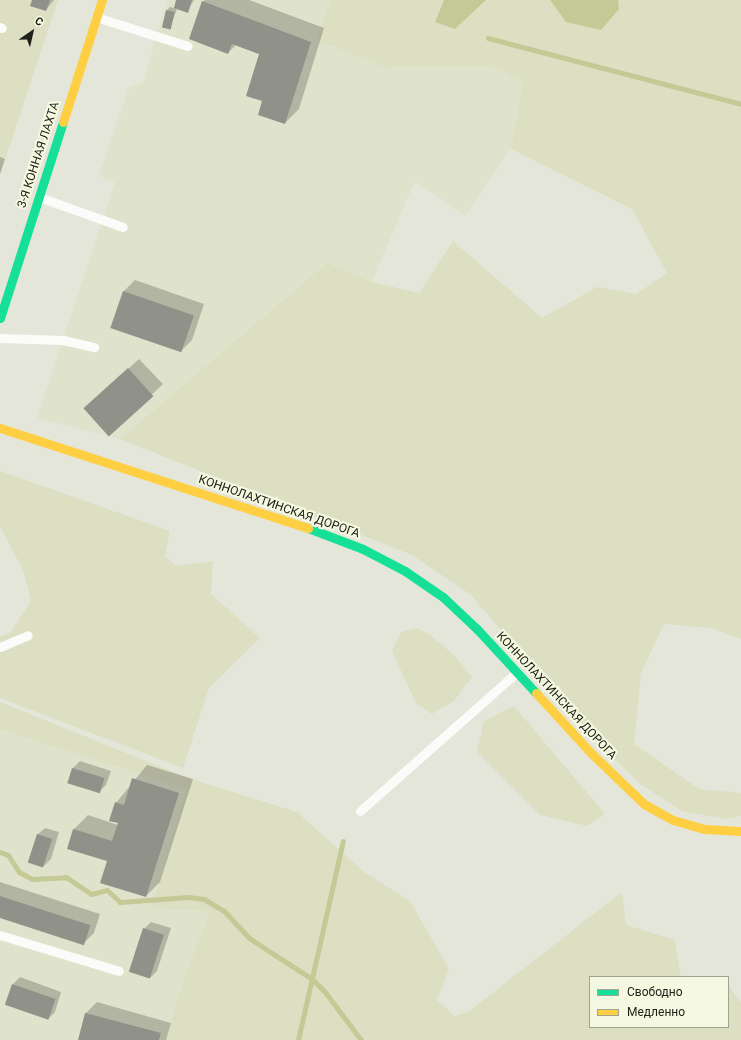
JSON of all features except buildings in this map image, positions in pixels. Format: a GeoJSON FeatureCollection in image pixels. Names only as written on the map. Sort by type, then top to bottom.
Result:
{"type":"FeatureCollection","features":[{"type":"Feature","properties":{"kind":"main road","name":"3-Я КОННАЯ ЛАХТА"},"geometry":{"type":"LineString","coordinates":[[0,318],[37,196],[102,0]]}},
{"type":"Feature","properties":{"kind":"main road","name":"КОННОЛАХТИНСКАЯ ДОРОГА"},"geometry":{"type":"LineString","coordinates":[[0,428],[320,532],[363,549],[405,571],[443,597],[477,629],[590,754],[644,804],[673,820],[704,829],[741,831]]}},
{"type":"Feature","properties":{"kind":"lane"},"geometry":{"type":"LineString","coordinates":[[96,17],[188,46]]}},
{"type":"Feature","properties":{"kind":"lane"},"geometry":{"type":"LineString","coordinates":[[37,196],[123,228]]}},
{"type":"Feature","properties":{"kind":"lane"},"geometry":{"type":"LineString","coordinates":[[0,338],[63,340],[94,346]]}},
{"type":"Feature","properties":{"kind":"lane"},"geometry":{"type":"LineString","coordinates":[[0,647],[28,636]]}},
{"type":"Feature","properties":{"kind":"lane"},"geometry":{"type":"LineString","coordinates":[[360,811],[517,672]]}},
{"type":"Feature","properties":{"kind":"lane"},"geometry":{"type":"LineString","coordinates":[[0,935],[119,971]]}},
{"type":"Feature","properties":{"kind":"shaded area"},"geometry":{"type":"Polygon","coordinates":[[[0,0],[58,0],[0,175],[0,0]]]}},
{"type":"Feature","properties":{"kind":"shaded area"},"geometry":{"type":"Polygon","coordinates":[[[167,0],[331,0],[316,40],[385,67],[489,66],[523,80],[511,149],[465,216],[415,181],[372,282],[327,263],[120,439],[37,418],[115,182],[99,176],[129,87],[143,82],[167,0]]]}},
{"type":"Feature","properties":{"kind":"shaded area"},"geometry":{"type":"Polygon","coordinates":[[[331,0],[444,0],[435,22],[455,29],[486,0],[550,0],[566,21],[619,9],[618,0],[741,0],[741,639],[711,628],[664,624],[641,673],[634,744],[699,789],[741,793],[741,816],[726,819],[682,811],[640,784],[595,740],[471,595],[412,555],[120,439],[327,263],[372,282],[419,293],[453,241],[542,318],[597,287],[636,294],[667,273],[632,209],[511,149],[523,80],[489,66],[385,67],[316,40],[331,0]]]}},
{"type":"Feature","properties":{"kind":"shaded area"},"geometry":{"type":"Polygon","coordinates":[[[444,0],[486,0],[455,29],[435,22],[444,0]]]}},
{"type":"Feature","properties":{"kind":"shaded area"},"geometry":{"type":"Polygon","coordinates":[[[550,0],[618,0],[619,9],[601,30],[566,22],[550,0]]]}},
{"type":"Feature","properties":{"kind":"shaded area"},"geometry":{"type":"Polygon","coordinates":[[[0,471],[170,531],[165,557],[177,566],[213,561],[211,594],[260,638],[209,688],[183,768],[0,698],[0,637],[10,633],[31,601],[23,570],[0,526],[0,471]]]}},
{"type":"Feature","properties":{"kind":"shaded area"},"geometry":{"type":"Polygon","coordinates":[[[417,628],[429,634],[456,657],[472,677],[454,701],[432,714],[416,703],[392,651],[401,632],[417,628]]]}},
{"type":"Feature","properties":{"kind":"shaded area"},"geometry":{"type":"Polygon","coordinates":[[[0,702],[188,778],[297,812],[364,872],[410,901],[449,969],[437,1000],[454,1016],[468,1012],[622,892],[626,925],[675,940],[681,976],[589,976],[589,1028],[729,1028],[729,986],[741,1002],[741,1040],[166,1040],[181,987],[210,911],[151,908],[186,789],[0,729],[0,702]]]}},
{"type":"Feature","properties":{"kind":"shaded area"},"geometry":{"type":"Polygon","coordinates":[[[514,706],[605,814],[587,826],[540,815],[477,752],[484,721],[514,706]]]}},
{"type":"Feature","properties":{"kind":"shaded area"},"geometry":{"type":"Polygon","coordinates":[[[0,729],[186,789],[151,907],[211,911],[181,987],[166,1040],[0,1040],[0,729]]]}},
{"type":"Feature","properties":{"kind":"waterway"},"geometry":{"type":"LineString","coordinates":[[488,38],[741,104]]}},
{"type":"Feature","properties":{"kind":"waterway"},"geometry":{"type":"LineString","coordinates":[[298,1040],[343,841]]}},
{"type":"Feature","properties":{"kind":"waterway"},"geometry":{"type":"LineString","coordinates":[[0,852],[8,855],[19,872],[32,879],[66,877],[91,894],[107,890],[120,902],[188,897],[204,899],[224,911],[249,938],[312,979],[325,992],[361,1040]]}},
{"type":"Feature","properties":{"kind":"traffic: fast"},"geometry":{"type":"LineString","coordinates":[[0,318],[63,122]]}},
{"type":"Feature","properties":{"kind":"traffic: fast"},"geometry":{"type":"LineString","coordinates":[[308,528],[363,549],[405,571],[443,597],[477,629],[536,693]]}},
{"type":"Feature","properties":{"kind":"traffic: slow"},"geometry":{"type":"LineString","coordinates":[[63,122],[102,0]]}},
{"type":"Feature","properties":{"kind":"traffic: slow"},"geometry":{"type":"LineString","coordinates":[[0,428],[308,528]]}},
{"type":"Feature","properties":{"kind":"traffic: slow"},"geometry":{"type":"LineString","coordinates":[[536,693],[591,753],[644,804],[673,820],[704,829],[741,831]]}}]}
